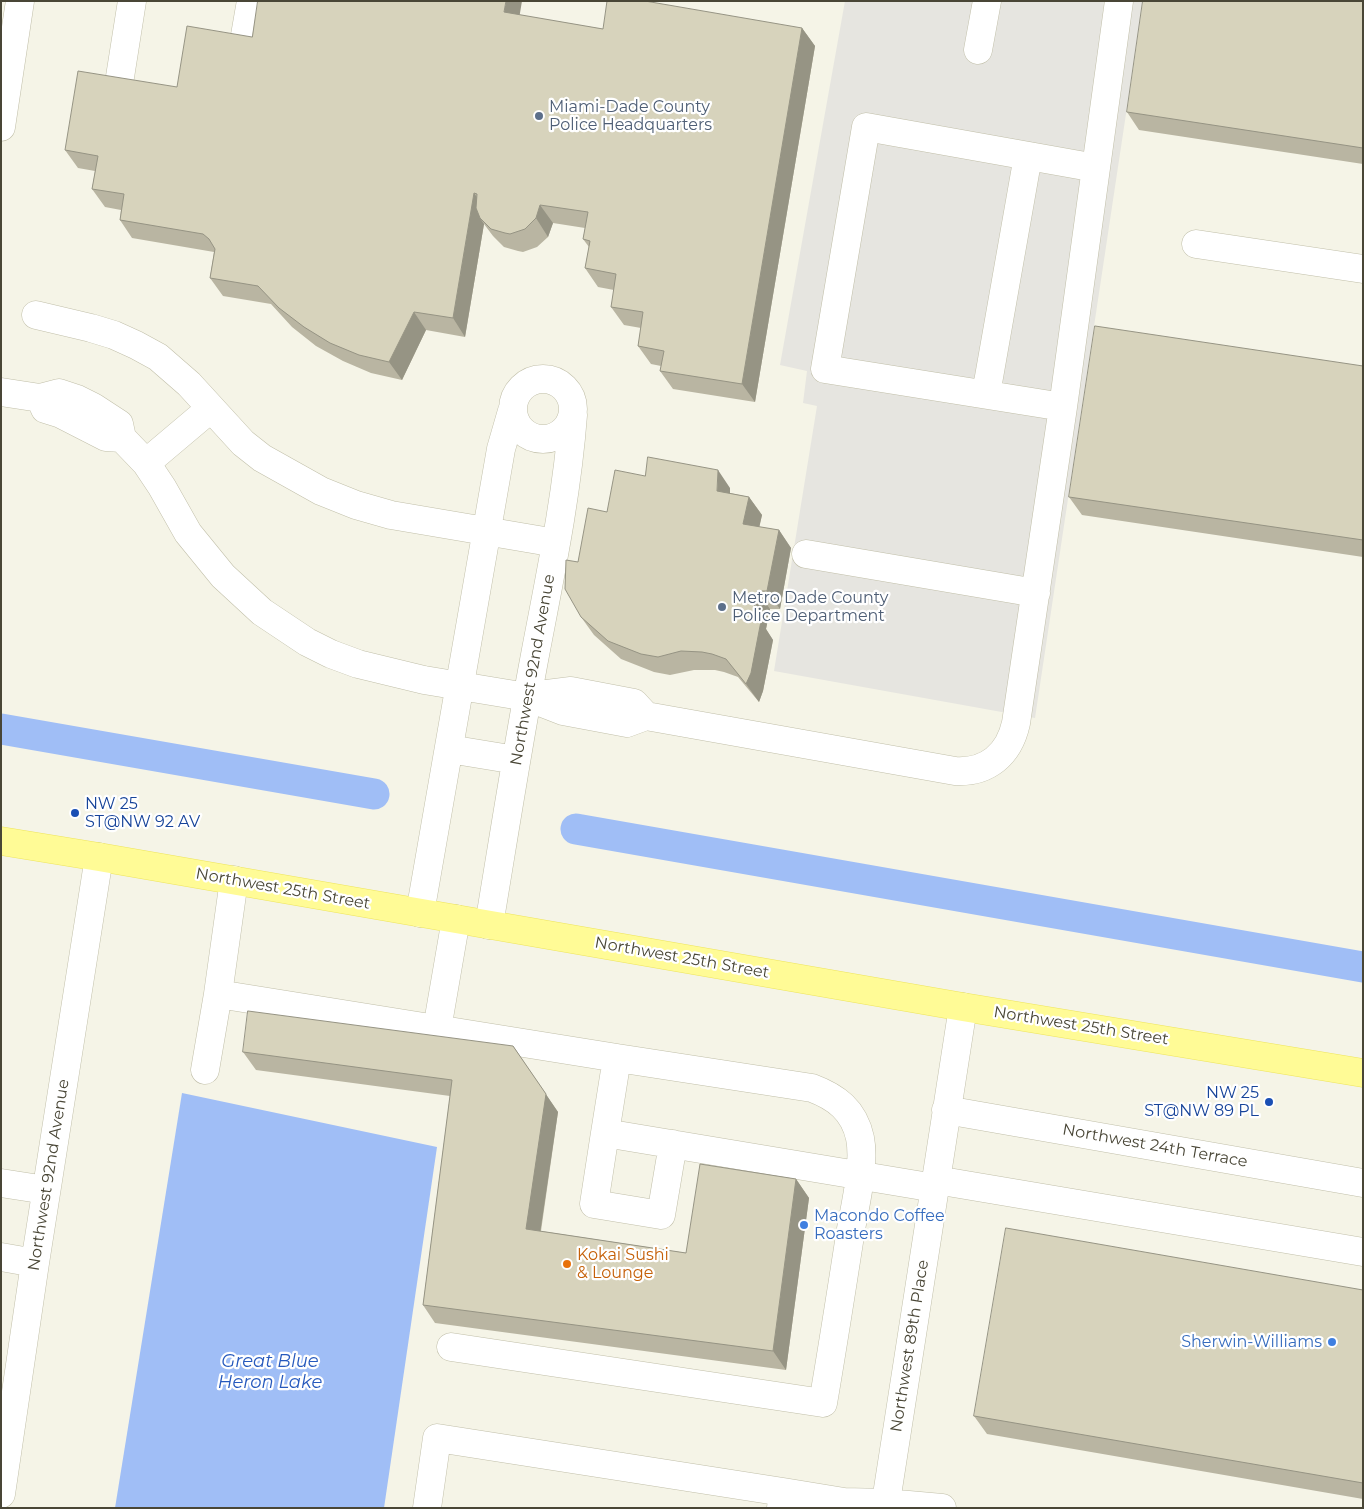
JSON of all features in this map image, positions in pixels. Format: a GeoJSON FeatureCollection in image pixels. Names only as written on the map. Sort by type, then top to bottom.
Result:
{"type":"FeatureCollection","features":[{"type":"Feature","properties":{"kind":"main road","name":"Northwest 25th Street"},"geometry":{"type":"LineString","coordinates":[[1,841],[963,1007],[1363,1073]]}},
{"type":"Feature","properties":{"kind":"street"},"geometry":{"type":"LineString","coordinates":[[1,127],[20,1]]}},
{"type":"Feature","properties":{"kind":"street"},"geometry":{"type":"LineString","coordinates":[[120,77],[132,1]]}},
{"type":"Feature","properties":{"kind":"street"},"geometry":{"type":"LineString","coordinates":[[243,48],[251,1]]}},
{"type":"Feature","properties":{"kind":"street"},"geometry":{"type":"LineString","coordinates":[[978,50],[987,1]]}},
{"type":"Feature","properties":{"kind":"street"},"geometry":{"type":"LineString","coordinates":[[1,392],[40,398],[59,392],[93,406],[119,424],[122,438],[146,463],[188,533],[223,576],[262,612],[307,642],[358,664],[424,680],[527,697],[571,691],[634,703],[646,716],[955,770],[965,771],[988,765],[999,757],[1012,740],[1014,732],[1064,407],[1120,1]]}},
{"type":"Feature","properties":{"kind":"street"},"geometry":{"type":"LineString","coordinates":[[1064,407],[825,369],[866,126],[1096,168]]}},
{"type":"Feature","properties":{"kind":"street"},"geometry":{"type":"LineString","coordinates":[[986,394],[1028,156]]}},
{"type":"Feature","properties":{"kind":"street"},"geometry":{"type":"LineString","coordinates":[[1196,244],[1363,269]]}},
{"type":"Feature","properties":{"kind":"street"},"geometry":{"type":"LineString","coordinates":[[36,315],[91,328],[136,345],[158,357],[188,384],[243,443],[262,458],[321,491],[356,505],[391,515],[556,543]]}},
{"type":"Feature","properties":{"kind":"street"},"geometry":{"type":"LineString","coordinates":[[420,913],[501,449],[512,411],[513,400],[525,384],[545,378],[555,381],[564,387],[570,395],[573,405],[573,416],[563,432],[555,437],[545,439],[536,439],[526,435],[519,429],[512,411]]}},
{"type":"Feature","properties":{"kind":"street"},"geometry":{"type":"LineString","coordinates":[[146,463],[210,409]]}},
{"type":"Feature","properties":{"kind":"street","name":"Northwest 92nd Avenue"},"geometry":{"type":"LineString","coordinates":[[489,925],[527,697],[556,543],[570,456],[573,416]]}},
{"type":"Feature","properties":{"kind":"street"},"geometry":{"type":"LineString","coordinates":[[806,554],[1036,593]]}},
{"type":"Feature","properties":{"kind":"street"},"geometry":{"type":"LineString","coordinates":[[449,749],[516,760]]}},
{"type":"Feature","properties":{"kind":"street","name":"Northwest 92nd Avenue"},"geometry":{"type":"LineString","coordinates":[[1,1494],[11,1365],[35,1263],[99,857]]}},
{"type":"Feature","properties":{"kind":"street"},"geometry":{"type":"LineString","coordinates":[[205,1070],[234,880]]}},
{"type":"Feature","properties":{"kind":"street"},"geometry":{"type":"LineString","coordinates":[[436,1029],[456,919]]}},
{"type":"Feature","properties":{"kind":"street"},"geometry":{"type":"LineString","coordinates":[[218,994],[812,1088],[829,1095],[843,1106],[854,1121],[860,1138],[860,1176],[823,1403],[451,1348]]}},
{"type":"Feature","properties":{"kind":"street","name":"Northwest 89th Place"},"geometry":{"type":"LineString","coordinates":[[886,1506],[963,1007]]}},
{"type":"Feature","properties":{"kind":"street"},"geometry":{"type":"LineString","coordinates":[[617,1058],[594,1204],[661,1215],[673,1144]]}},
{"type":"Feature","properties":{"kind":"street","name":"Northwest 24th Terrace"},"geometry":{"type":"LineString","coordinates":[[946,1110],[1363,1183]]}},
{"type":"Feature","properties":{"kind":"street"},"geometry":{"type":"LineString","coordinates":[[605,1133],[860,1176],[936,1184],[1363,1252]]}},
{"type":"Feature","properties":{"kind":"street"},"geometry":{"type":"LineString","coordinates":[[1,1182],[46,1190]]}},
{"type":"Feature","properties":{"kind":"street"},"geometry":{"type":"LineString","coordinates":[[1,1257],[35,1263]]}},
{"type":"Feature","properties":{"kind":"street"},"geometry":{"type":"LineString","coordinates":[[427,1508],[438,1438],[782,1500],[942,1508]]}},
{"type":"Feature","properties":{"kind":"shaded area"},"geometry":{"type":"Polygon","coordinates":[[[845,1],[1143,1],[1035,718],[774,671],[817,406],[803,403],[807,371],[780,365],[845,1]]]}},
{"type":"Feature","properties":{"kind":"water","name":"Great Blue Heron Lake"},"geometry":{"type":"Polygon","coordinates":[[[182,1093],[437,1147],[384,1508],[115,1508],[182,1093]]]}},
{"type":"Feature","properties":{"kind":"building"},"geometry":{"type":"Polygon","coordinates":[[[258,1],[506,1],[504,12],[603,29],[607,1],[645,1],[802,28],[742,384],[660,371],[664,351],[638,346],[643,312],[611,307],[616,274],[585,268],[590,241],[583,239],[588,212],[540,205],[536,218],[525,229],[510,234],[491,229],[480,218],[476,208],[477,194],[474,193],[453,318],[414,312],[389,362],[359,355],[330,343],[304,327],[279,308],[258,286],[210,278],[215,249],[209,239],[203,234],[120,220],[124,194],[92,189],[98,156],[65,150],[78,71],[177,87],[187,26],[252,37],[258,1]]]}},
{"type":"Feature","properties":{"kind":"building"},"geometry":{"type":"Polygon","coordinates":[[[1143,1],[1363,1],[1363,148],[1127,112],[1143,1]]]}},
{"type":"Feature","properties":{"kind":"building"},"geometry":{"type":"Polygon","coordinates":[[[1095,326],[1363,366],[1363,540],[1069,497],[1095,326]]]}},
{"type":"Feature","properties":{"kind":"building"},"geometry":{"type":"Polygon","coordinates":[[[648,457],[718,470],[717,491],[749,497],[743,524],[779,530],[767,591],[757,591],[752,620],[761,621],[751,673],[746,684],[726,659],[712,654],[681,651],[658,657],[641,654],[608,641],[581,617],[565,589],[566,560],[578,562],[588,508],[607,512],[615,470],[645,476],[648,457]]]}},
{"type":"Feature","properties":{"kind":"building"},"geometry":{"type":"Polygon","coordinates":[[[248,1011],[513,1046],[546,1094],[526,1229],[686,1253],[700,1164],[796,1179],[773,1351],[423,1305],[452,1080],[243,1052],[248,1011]]]}},
{"type":"Feature","properties":{"kind":"building"},"geometry":{"type":"Polygon","coordinates":[[[1006,1228],[1363,1290],[1363,1483],[974,1416],[1006,1228]]]}},
{"type":"Feature","properties":{"kind":"waterway"},"geometry":{"type":"LineString","coordinates":[[1,729],[374,794]]}},
{"type":"Feature","properties":{"kind":"waterway"},"geometry":{"type":"LineString","coordinates":[[576,829],[1363,967]]}},
{"type":"Feature","properties":{"kind":"place","name":"Miami-Dade County Police Headquarters"},"geometry":{"type":"Point","coordinates":[539,116]}},
{"type":"Feature","properties":{"kind":"place","name":"Metro Dade County Police Department"},"geometry":{"type":"Point","coordinates":[722,607]}},
{"type":"Feature","properties":{"kind":"place","name":"NW 25 ST@NW 92 AV"},"geometry":{"type":"Point","coordinates":[75,813]}},
{"type":"Feature","properties":{"kind":"place","name":"NW 25 ST@NW 89 PL"},"geometry":{"type":"Point","coordinates":[1269,1102]}},
{"type":"Feature","properties":{"kind":"place","name":"Macondo Coffee Roasters"},"geometry":{"type":"Point","coordinates":[804,1225]}},
{"type":"Feature","properties":{"kind":"place","name":"Kokai Sushi & Lounge"},"geometry":{"type":"Point","coordinates":[567,1264]}},
{"type":"Feature","properties":{"kind":"place","name":"Sherwin-Williams"},"geometry":{"type":"Point","coordinates":[1332,1342]}}]}
